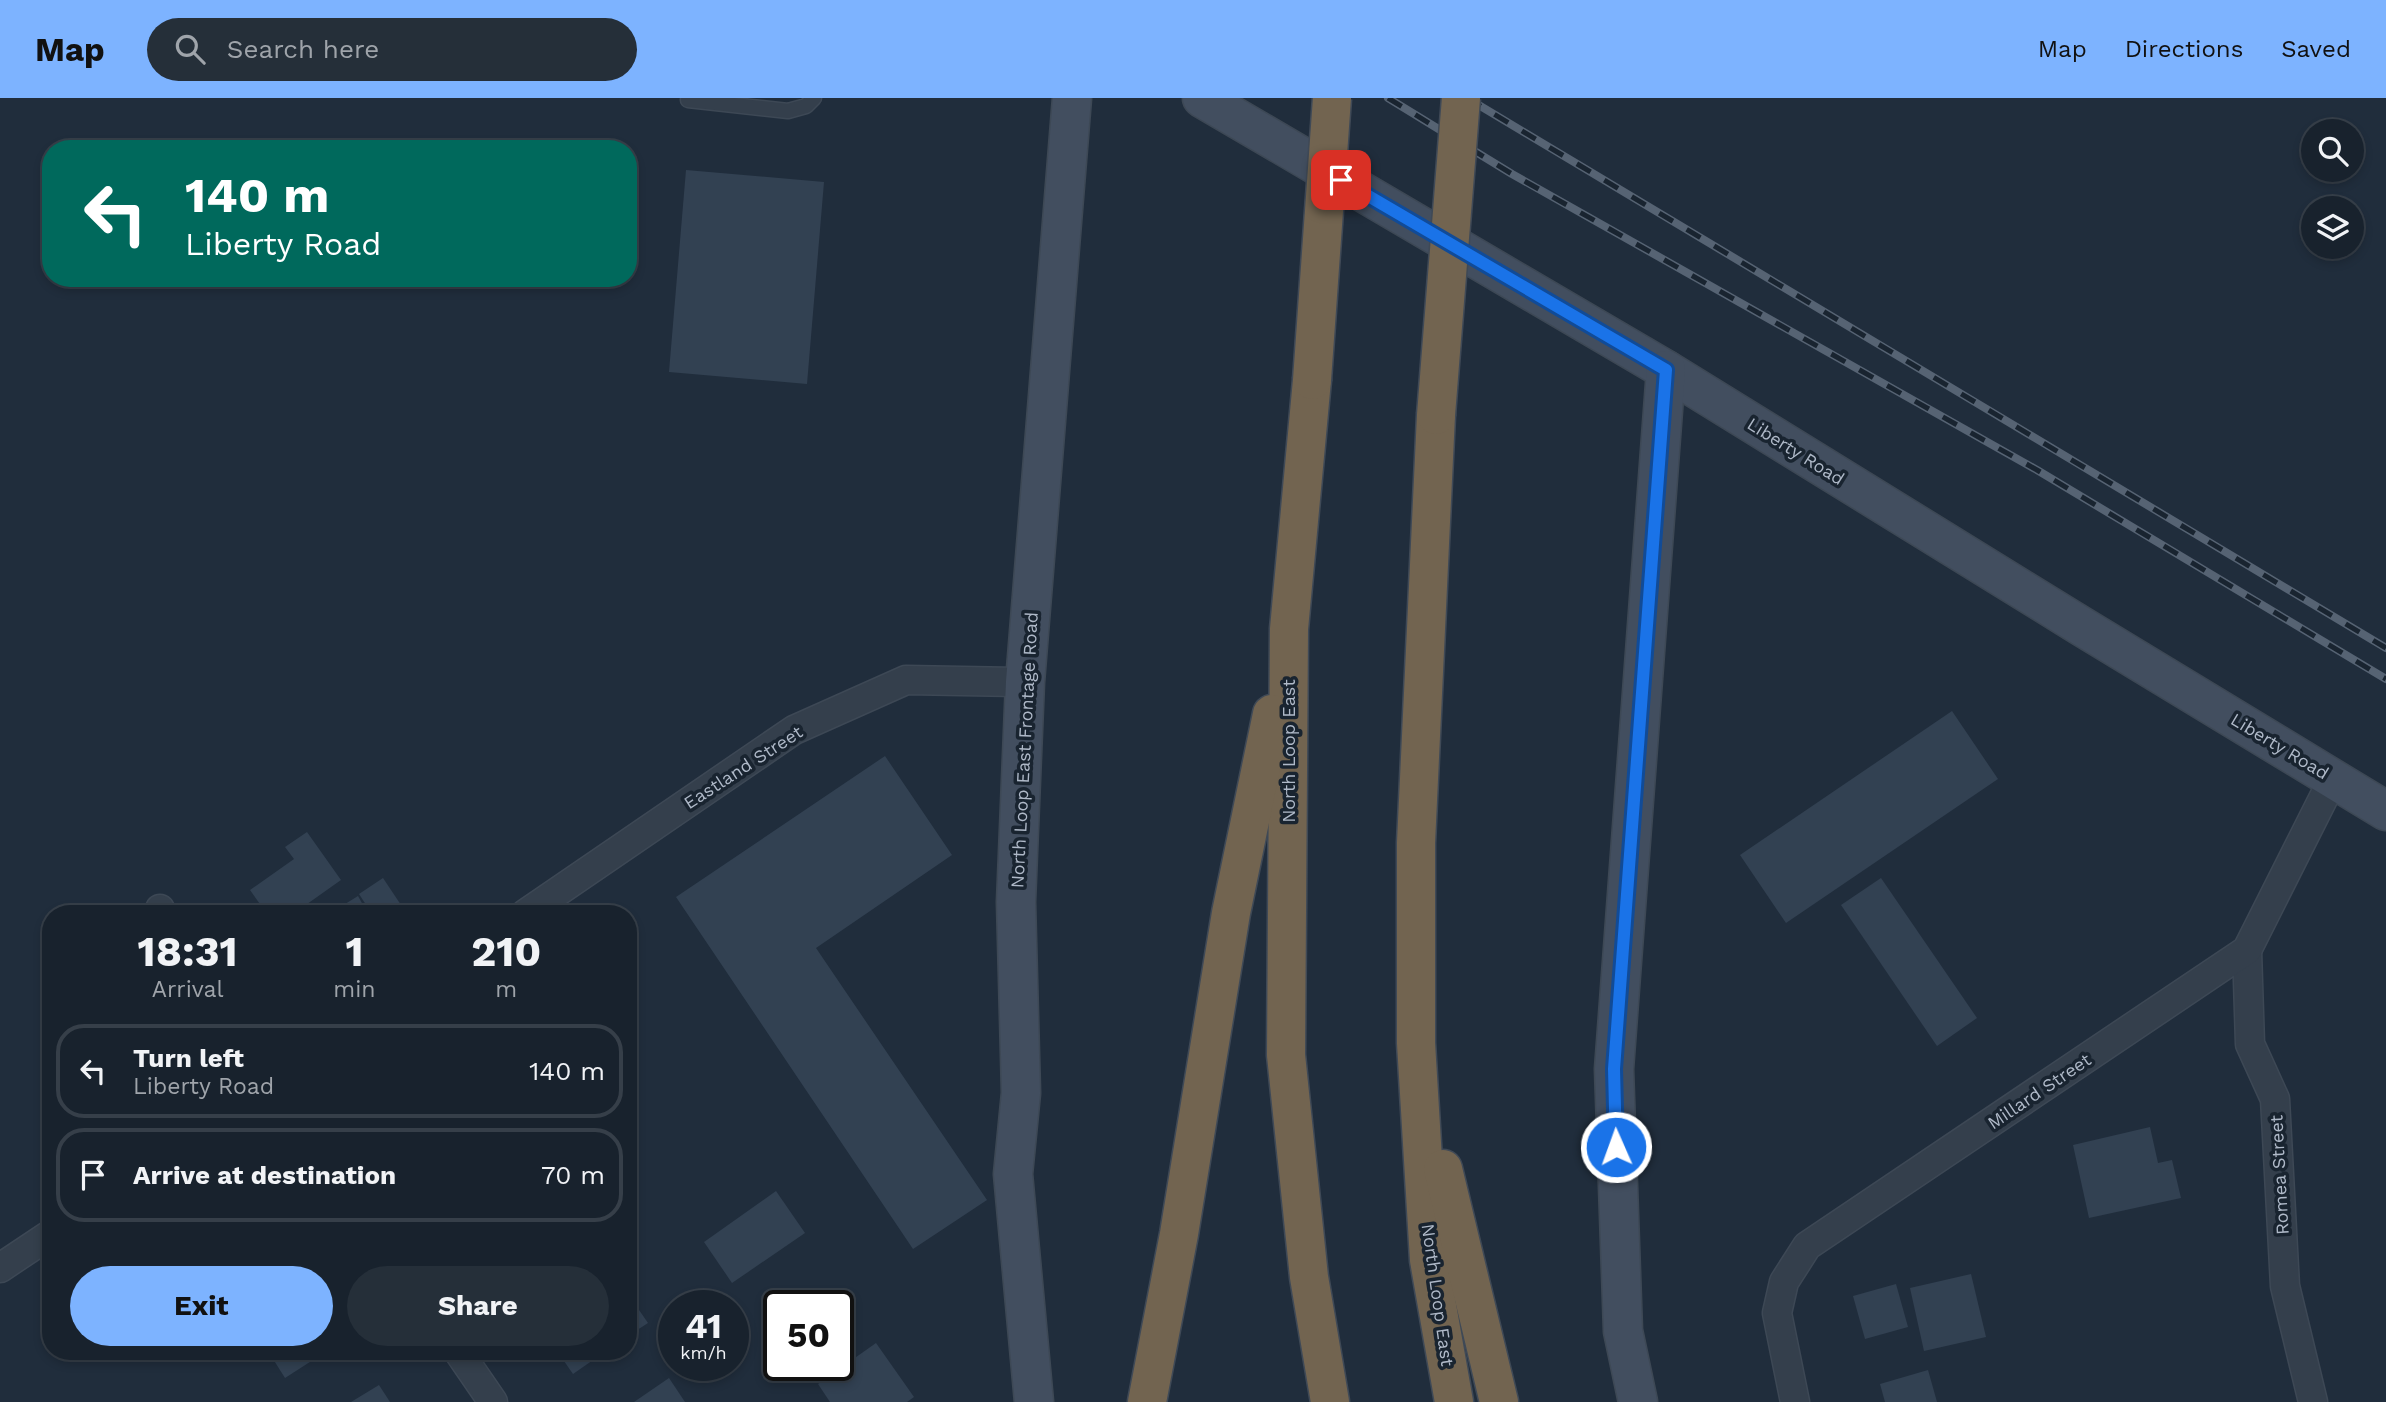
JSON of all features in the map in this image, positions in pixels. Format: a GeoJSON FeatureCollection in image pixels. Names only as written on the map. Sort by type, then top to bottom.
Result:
{"type":"FeatureCollection","features":[{"type":"Feature","properties":{"kind":"highway","name":"North Loop East"},"geometry":{"type":"LineString","coordinates":[[1330,1402],[1308,1277],[1286,1055],[1289,629],[1312,380],[1332,98]]}},
{"type":"Feature","properties":{"kind":"highway","name":"North Loop East"},"geometry":{"type":"LineString","coordinates":[[1454,1402],[1429,1260],[1416,1043],[1416,844],[1436,415],[1461,98]]}},
{"type":"Feature","properties":{"kind":"highway"},"geometry":{"type":"LineString","coordinates":[[1147,1402],[1179,1234],[1231,913],[1289,629]]}},
{"type":"Feature","properties":{"kind":"highway"},"geometry":{"type":"LineString","coordinates":[[1416,1043],[1452,1214],[1499,1402]]}},
{"type":"Feature","properties":{"kind":"main road","name":"North Loop East Frontage Road"},"geometry":{"type":"LineString","coordinates":[[1034,1402],[1013,1174],[1021,1093],[1016,902],[1025,682],[1072,98]]}},
{"type":"Feature","properties":{"kind":"main road","name":"Liberty Road"},"geometry":{"type":"LineString","coordinates":[[1202,98],[1666,370],[2386,811]]}},
{"type":"Feature","properties":{"kind":"main road"},"geometry":{"type":"LineString","coordinates":[[1638,1402],[1623,1331],[1614,1069],[1666,370]]}},
{"type":"Feature","properties":{"kind":"street","name":"Eastland Street"},"geometry":{"type":"LineString","coordinates":[[537,905],[794,730],[906,680],[1025,682]]}},
{"type":"Feature","properties":{"kind":"street","name":"Millard Street"},"geometry":{"type":"LineString","coordinates":[[1796,1402],[1777,1313],[1784,1282],[1807,1246],[2247,950],[2333,779]]}},
{"type":"Feature","properties":{"kind":"street","name":"Romea Street"},"geometry":{"type":"LineString","coordinates":[[2247,950],[2250,1044],[2275,1099],[2285,1286],[2313,1402]]}},
{"type":"Feature","properties":{"kind":"street"},"geometry":{"type":"LineString","coordinates":[[0,1268],[42,1240]]}},
{"type":"Feature","properties":{"kind":"street"},"geometry":{"type":"LineString","coordinates":[[464,1360],[493,1402]]}},
{"type":"Feature","properties":{"kind":"lane"},"geometry":{"type":"LineString","coordinates":[[688,100],[788,111],[806,106],[814,98]]}},
{"type":"Feature","properties":{"kind":"building"},"geometry":{"type":"Polygon","coordinates":[[[686,170],[824,182],[807,384],[669,372],[686,170]]]}},
{"type":"Feature","properties":{"kind":"building"},"geometry":{"type":"Polygon","coordinates":[[[1952,711],[1998,779],[1786,923],[1740,855],[1952,711]]]}},
{"type":"Feature","properties":{"kind":"building"},"geometry":{"type":"Polygon","coordinates":[[[885,756],[952,855],[816,948],[987,1200],[913,1249],[676,897],[885,756]]]}},
{"type":"Feature","properties":{"kind":"building"},"geometry":{"type":"Polygon","coordinates":[[[307,832],[341,880],[306,905],[261,905],[250,890],[294,859],[285,847],[307,832]]]}},
{"type":"Feature","properties":{"kind":"building"},"geometry":{"type":"Polygon","coordinates":[[[383,878],[401,905],[366,905],[359,894],[383,878]]]}},
{"type":"Feature","properties":{"kind":"building"},"geometry":{"type":"Polygon","coordinates":[[[1881,878],[1977,1018],[1937,1046],[1841,905],[1881,878]]]}},
{"type":"Feature","properties":{"kind":"building"},"geometry":{"type":"Polygon","coordinates":[[[358,896],[363,905],[344,905],[358,896]]]}},
{"type":"Feature","properties":{"kind":"building"},"geometry":{"type":"Polygon","coordinates":[[[2150,1127],[2158,1163],[2172,1160],[2181,1198],[2089,1218],[2073,1145],[2150,1127]]]}},
{"type":"Feature","properties":{"kind":"building"},"geometry":{"type":"Polygon","coordinates":[[[776,1191],[805,1233],[732,1283],[704,1242],[776,1191]]]}},
{"type":"Feature","properties":{"kind":"building"},"geometry":{"type":"Polygon","coordinates":[[[1971,1274],[1986,1337],[1924,1351],[1910,1288],[1971,1274]]]}},
{"type":"Feature","properties":{"kind":"building"},"geometry":{"type":"Polygon","coordinates":[[[1896,1284],[1908,1327],[1865,1339],[1853,1296],[1896,1284]]]}},
{"type":"Feature","properties":{"kind":"building"},"geometry":{"type":"Polygon","coordinates":[[[637,1307],[648,1323],[637,1330],[637,1307]]]}},
{"type":"Feature","properties":{"kind":"building"},"geometry":{"type":"Polygon","coordinates":[[[876,1343],[914,1397],[907,1402],[830,1402],[818,1384],[822,1381],[854,1381],[854,1359],[876,1343]]]}},
{"type":"Feature","properties":{"kind":"building"},"geometry":{"type":"Polygon","coordinates":[[[274,1360],[313,1360],[285,1378],[274,1360]]]}},
{"type":"Feature","properties":{"kind":"building"},"geometry":{"type":"Polygon","coordinates":[[[563,1360],[593,1360],[573,1374],[563,1360]]]}},
{"type":"Feature","properties":{"kind":"building"},"geometry":{"type":"Polygon","coordinates":[[[1928,1370],[1937,1402],[1885,1402],[1880,1384],[1928,1370]]]}},
{"type":"Feature","properties":{"kind":"building"},"geometry":{"type":"Polygon","coordinates":[[[665,1381],[671,1381],[685,1402],[634,1402],[665,1381]]]}},
{"type":"Feature","properties":{"kind":"building"},"geometry":{"type":"Polygon","coordinates":[[[379,1385],[390,1402],[351,1402],[379,1385]]]}},
{"type":"Feature","properties":{"kind":"railway"},"geometry":{"type":"LineString","coordinates":[[1388,98],[1512,174],[2037,470],[2386,679]]}},
{"type":"Feature","properties":{"kind":"railway"},"geometry":{"type":"LineString","coordinates":[[1467,98],[2386,648]]}},
{"type":"Feature","properties":{"kind":"route"},"geometry":{"type":"LineString","coordinates":[[1341,180],[1666,370],[1614,1069],[1616,1147]]}}]}
